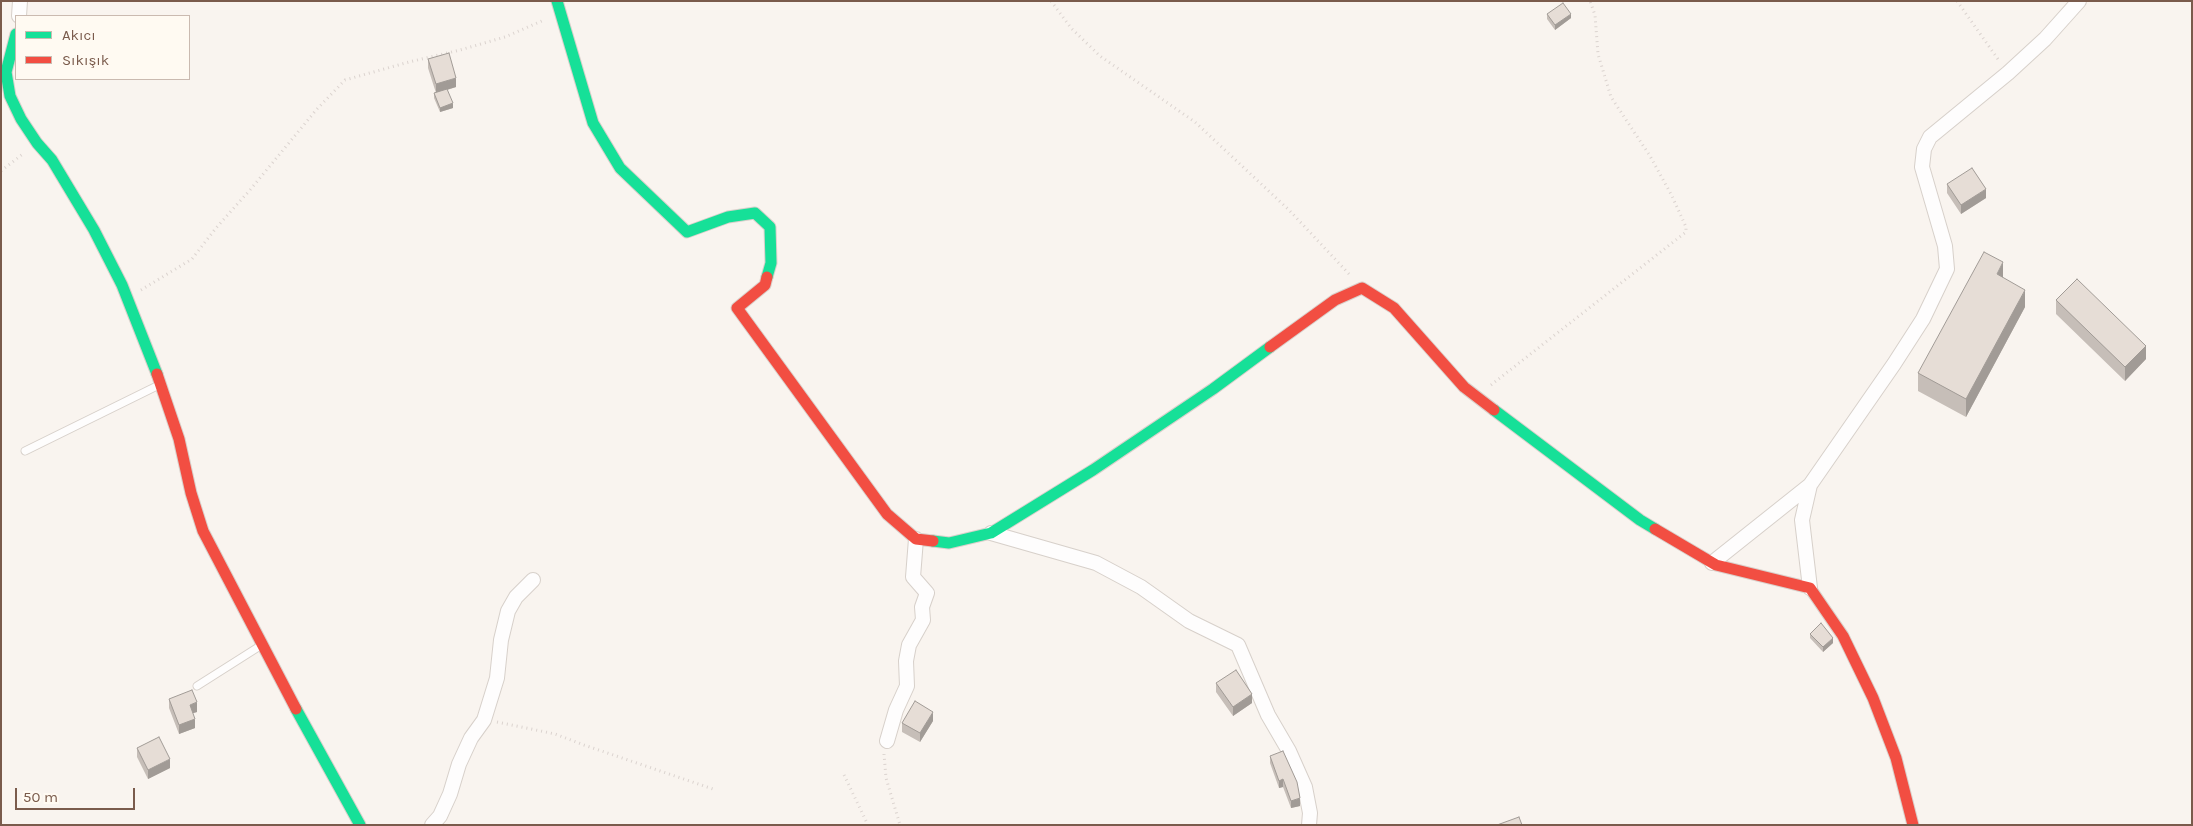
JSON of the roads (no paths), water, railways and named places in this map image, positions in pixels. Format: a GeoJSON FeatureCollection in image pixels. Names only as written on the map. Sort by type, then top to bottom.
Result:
{"type":"FeatureCollection","features":[{"type":"Feature","properties":{"kind":"street"},"geometry":{"type":"LineString","coordinates":[[19,15],[20,1]]}},
{"type":"Feature","properties":{"kind":"street"},"geometry":{"type":"LineString","coordinates":[[557,1],[593,123],[620,168],[687,232],[728,217],[755,213],[770,227],[771,263],[765,285],[737,308],[795,386],[862,482],[887,514],[916,539],[949,543],[991,533],[1093,470],[1213,389],[1335,300],[1362,288],[1394,308],[1464,387],[1640,520],[1712,563],[1810,588]]}},
{"type":"Feature","properties":{"kind":"street"},"geometry":{"type":"LineString","coordinates":[[1712,563],[1810,485],[1924,319],[1947,269],[1945,246],[1922,167],[1924,149],[1930,137],[2008,73],[2045,39],[2079,1]]}},
{"type":"Feature","properties":{"kind":"street"},"geometry":{"type":"LineString","coordinates":[[15,38],[6,72],[10,96],[21,119],[37,143],[52,160],[94,230],[127,297],[179,439],[191,493],[203,531],[321,756],[360,825]]}},
{"type":"Feature","properties":{"kind":"street"},"geometry":{"type":"LineString","coordinates":[[1810,485],[1802,520],[1810,588],[1843,636],[1873,698],[1896,758],[1913,825]]}},
{"type":"Feature","properties":{"kind":"street"},"geometry":{"type":"LineString","coordinates":[[991,533],[1096,563],[1141,587],[1189,621],[1238,644],[1268,715],[1289,751],[1305,787],[1310,813],[1309,825]]}},
{"type":"Feature","properties":{"kind":"street"},"geometry":{"type":"LineString","coordinates":[[887,741],[896,710],[907,686],[906,661],[909,645],[923,620],[922,607],[927,593],[913,578],[916,539]]}},
{"type":"Feature","properties":{"kind":"street"},"geometry":{"type":"LineString","coordinates":[[432,825],[440,816],[450,794],[459,764],[470,738],[484,720],[498,678],[501,640],[508,611],[516,596],[533,580]]}},
{"type":"Feature","properties":{"kind":"lane"},"geometry":{"type":"LineString","coordinates":[[25,451],[160,384]]}},
{"type":"Feature","properties":{"kind":"lane"},"geometry":{"type":"LineString","coordinates":[[197,686],[263,644]]}}]}
